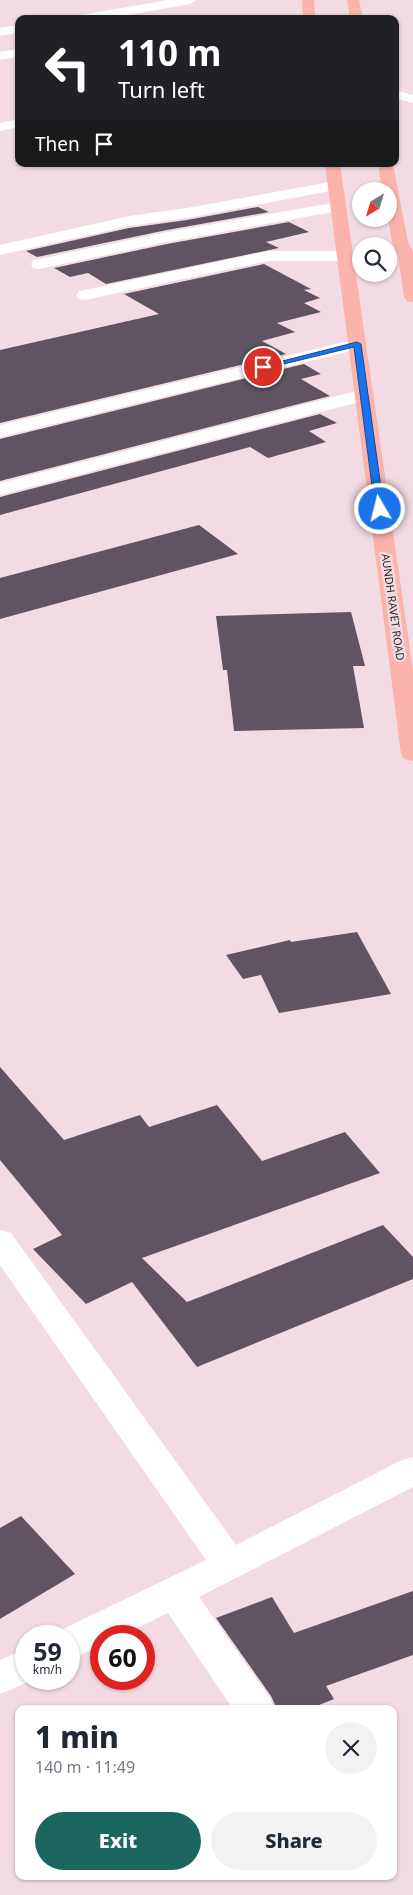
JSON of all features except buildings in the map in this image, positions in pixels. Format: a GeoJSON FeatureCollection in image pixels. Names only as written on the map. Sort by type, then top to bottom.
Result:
{"type":"FeatureCollection","features":[{"type":"Feature","properties":{"kind":"main road"},"geometry":{"type":"LineString","coordinates":[[308,0],[310,15]]}},
{"type":"Feature","properties":{"kind":"main road"},"geometry":{"type":"LineString","coordinates":[[353,0],[356,15]]}},
{"type":"Feature","properties":{"kind":"main road","name":"AUNDH RAVET ROAD"},"geometry":{"type":"LineString","coordinates":[[333,167],[413,754]]}},
{"type":"Feature","properties":{"kind":"main road"},"geometry":{"type":"LineString","coordinates":[[386,167],[400,242],[409,254],[413,298]]}},
{"type":"Feature","properties":{"kind":"street"},"geometry":{"type":"LineString","coordinates":[[104,15],[190,0]]}},
{"type":"Feature","properties":{"kind":"street"},"geometry":{"type":"LineString","coordinates":[[0,32],[15,30]]}},
{"type":"Feature","properties":{"kind":"street"},"geometry":{"type":"LineString","coordinates":[[0,56],[15,54]]}},
{"type":"Feature","properties":{"kind":"street"},"geometry":{"type":"LineString","coordinates":[[399,95],[413,99]]}},
{"type":"Feature","properties":{"kind":"street"},"geometry":{"type":"LineString","coordinates":[[0,127],[15,125]]}},
{"type":"Feature","properties":{"kind":"street"},"geometry":{"type":"LineString","coordinates":[[0,250],[129,221],[187,213],[336,186]]}},
{"type":"Feature","properties":{"kind":"street"},"geometry":{"type":"LineString","coordinates":[[39,264],[167,237],[338,207]]}},
{"type":"Feature","properties":{"kind":"street"},"geometry":{"type":"LineString","coordinates":[[85,296],[268,256],[345,256]]}},
{"type":"Feature","properties":{"kind":"street"},"geometry":{"type":"LineString","coordinates":[[0,431],[357,344]]}},
{"type":"Feature","properties":{"kind":"street"},"geometry":{"type":"LineString","coordinates":[[0,489],[364,396]]}},
{"type":"Feature","properties":{"kind":"street"},"geometry":{"type":"LineString","coordinates":[[0,1241],[230,1565]]}},
{"type":"Feature","properties":{"kind":"street"},"geometry":{"type":"LineString","coordinates":[[80,1639],[230,1565],[413,1471]]}},
{"type":"Feature","properties":{"kind":"street"},"geometry":{"type":"LineString","coordinates":[[175,1592],[252,1705]]}},
{"type":"Feature","properties":{"kind":"street"},"geometry":{"type":"LineString","coordinates":[[0,1678],[15,1670]]}},
{"type":"Feature","properties":{"kind":"route"},"geometry":{"type":"LineString","coordinates":[[263,367],[357,344],[380,509]]}}]}
